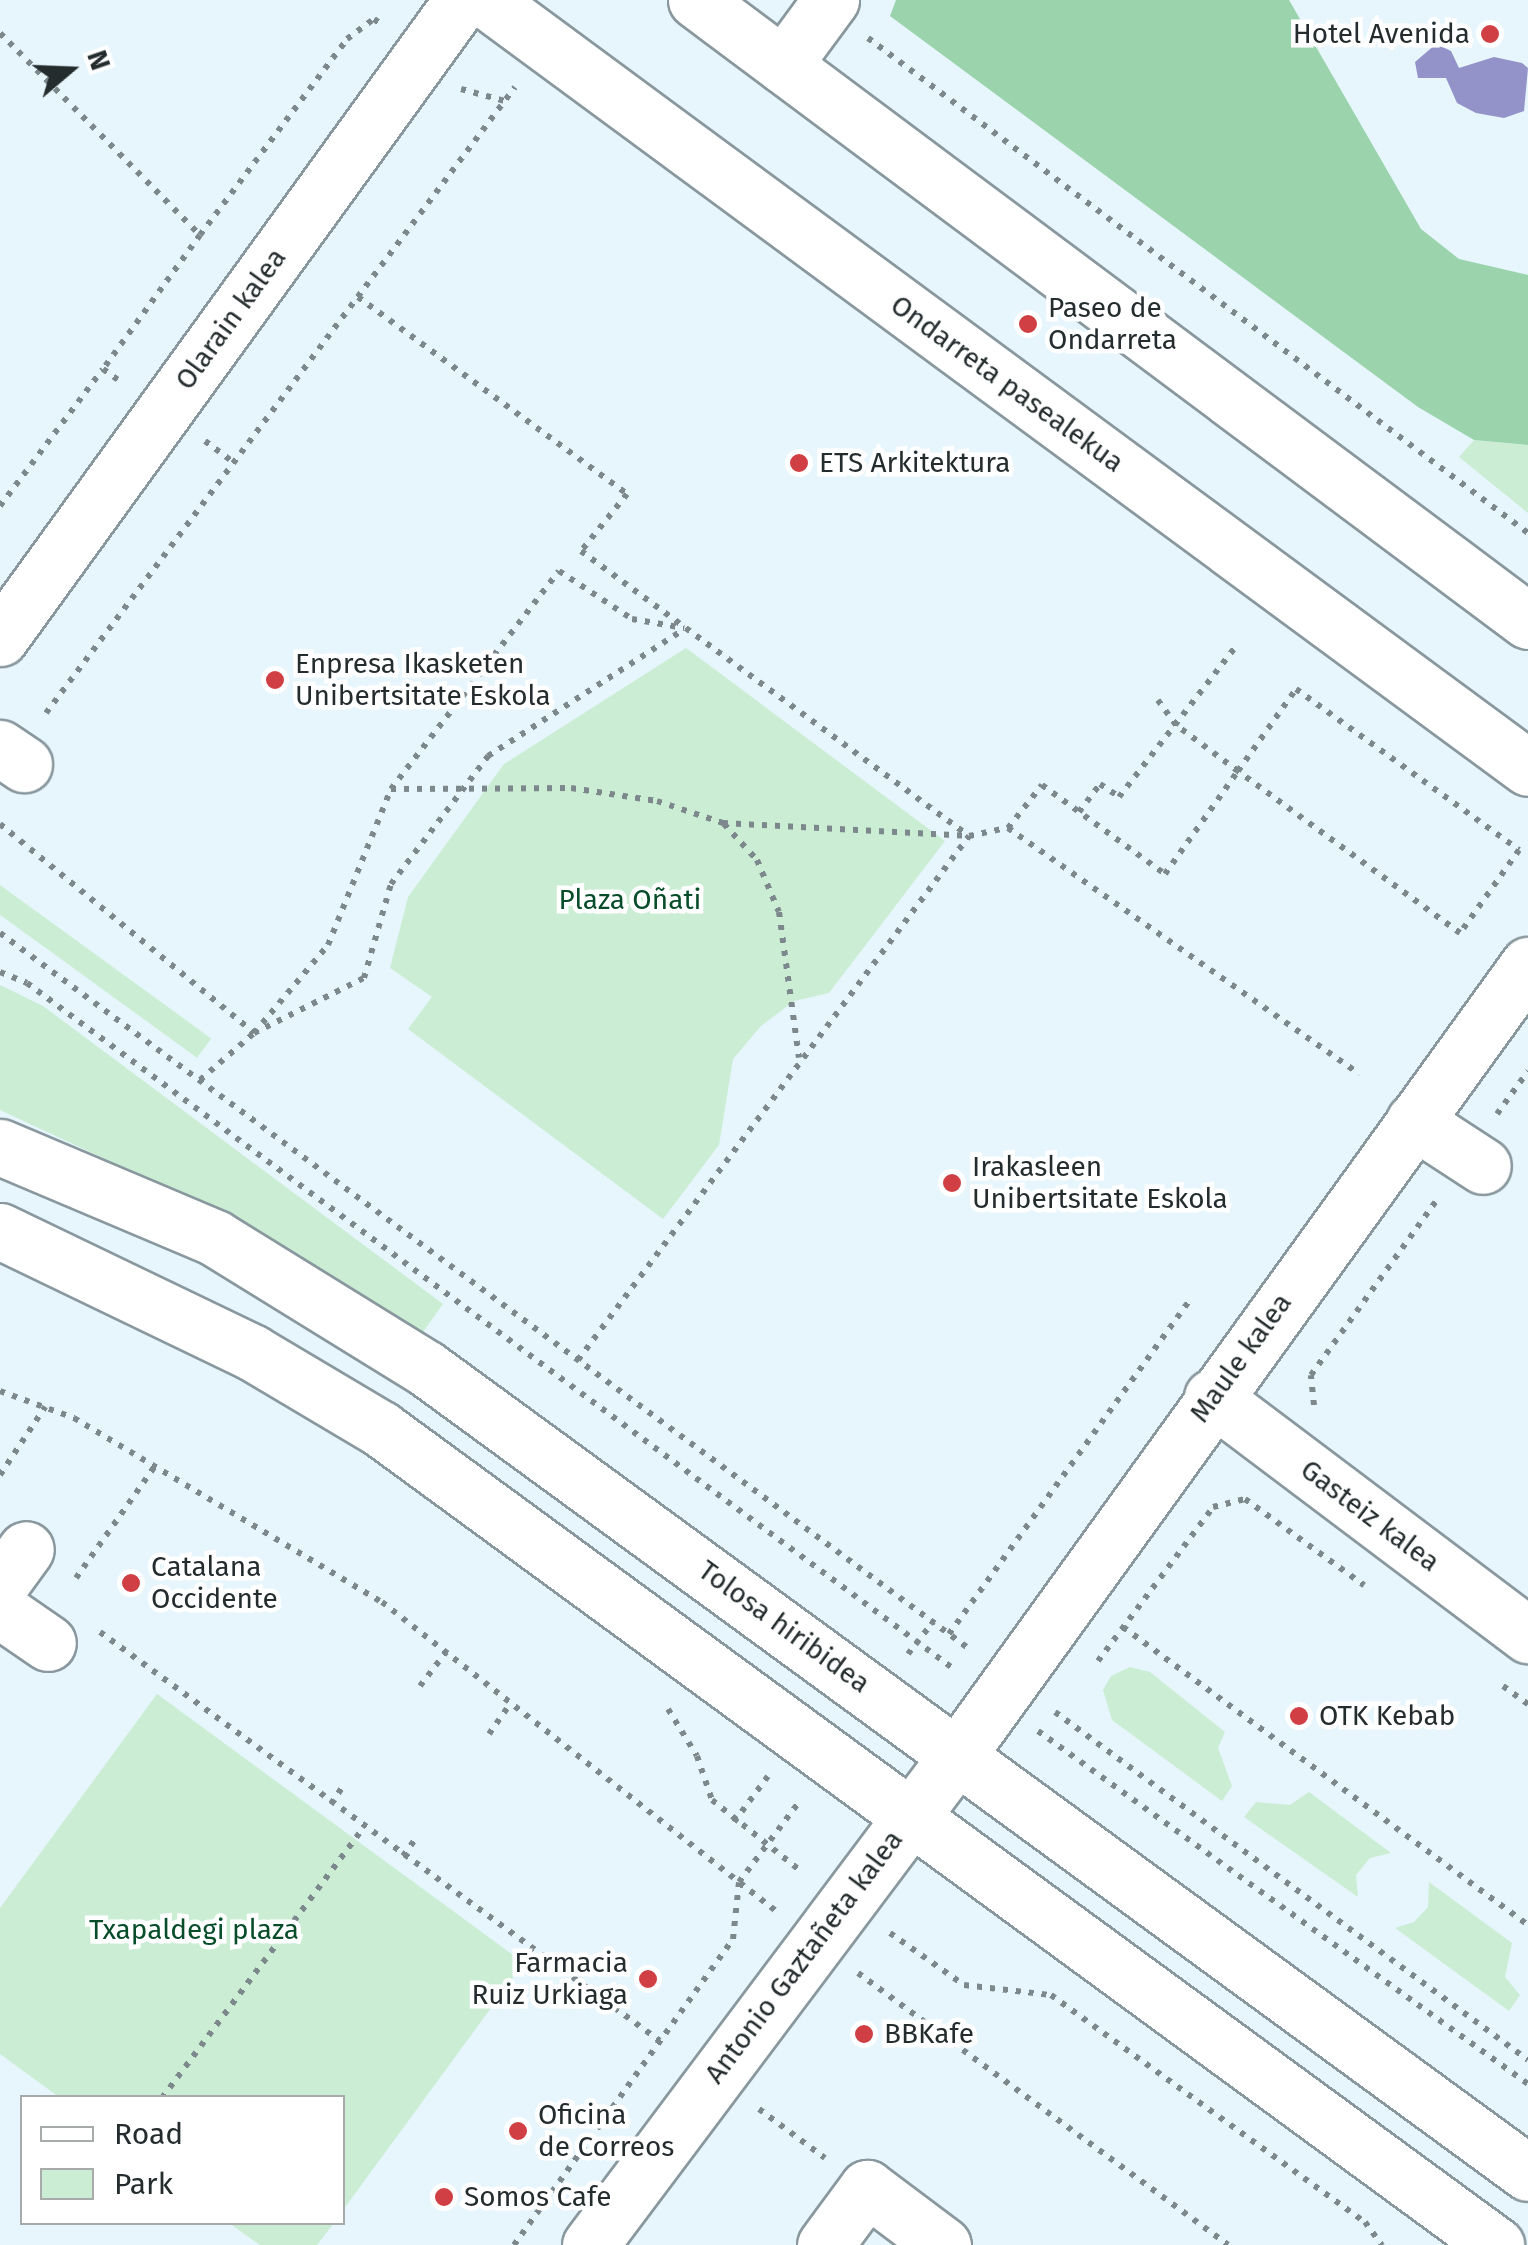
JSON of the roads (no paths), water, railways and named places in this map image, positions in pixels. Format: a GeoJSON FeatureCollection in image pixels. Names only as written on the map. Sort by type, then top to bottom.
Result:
{"type":"FeatureCollection","features":[{"type":"Feature","properties":{"kind":"street","name":"Olarain kalea"},"geometry":{"type":"LineString","coordinates":[[0,638],[462,0]]}},
{"type":"Feature","properties":{"kind":"street","name":"Ondarreta pasealekua"},"geometry":{"type":"LineString","coordinates":[[486,0],[1528,768]]}},
{"type":"Feature","properties":{"kind":"street"},"geometry":{"type":"LineString","coordinates":[[696,0],[1528,622]]}},
{"type":"Feature","properties":{"kind":"street"},"geometry":{"type":"LineString","coordinates":[[783,65],[828,5]]}},
{"type":"Feature","properties":{"kind":"street","name":"Maule kalea"},"geometry":{"type":"LineString","coordinates":[[959,1753],[1212,1397],[1528,965]]}},
{"type":"Feature","properties":{"kind":"street"},"geometry":{"type":"LineString","coordinates":[[1414,1121],[1476,1160]]}},
{"type":"Feature","properties":{"kind":"street","name":"Tolosa hiribidea"},"geometry":{"type":"LineString","coordinates":[[3,1146],[215,1238],[428,1369],[959,1753],[1528,2173]]}},
{"type":"Feature","properties":{"kind":"street"},"geometry":{"type":"LineString","coordinates":[[0,1231],[252,1352],[380,1429],[1496,2245]]}},
{"type":"Feature","properties":{"kind":"street","name":"Gasteiz kalea"},"geometry":{"type":"LineString","coordinates":[[1212,1397],[1528,1635]]}},
{"type":"Feature","properties":{"kind":"street"},"geometry":{"type":"LineString","coordinates":[[0,1610],[70,1634]]}},
{"type":"Feature","properties":{"kind":"street","name":"Antonio Gaztañeta kalea"},"geometry":{"type":"LineString","coordinates":[[590,2245],[829,1921],[959,1753]]}},
{"type":"Feature","properties":{"kind":"street"},"geometry":{"type":"LineString","coordinates":[[825,2245],[867,2188],[943,2245]]}},
{"type":"Feature","properties":{"kind":"water"},"geometry":{"type":"Polygon","coordinates":[[[1436,44],[1451,51],[1459,68],[1494,57],[1522,63],[1528,68],[1524,111],[1504,118],[1476,113],[1457,103],[1446,78],[1418,78],[1415,62],[1436,44]]]}},
{"type":"Feature","properties":{"kind":"place","name":"Hotel Avenida"},"geometry":{"type":"Point","coordinates":[1490,34]}},
{"type":"Feature","properties":{"kind":"place","name":"Paseo de Ondarreta"},"geometry":{"type":"Point","coordinates":[1028,324]}},
{"type":"Feature","properties":{"kind":"place","name":"ETS Arkitektura"},"geometry":{"type":"Point","coordinates":[799,463]}},
{"type":"Feature","properties":{"kind":"place","name":"Enpresa Ikasketen Unibertsitate Eskola"},"geometry":{"type":"Point","coordinates":[275,680]}},
{"type":"Feature","properties":{"kind":"place","name":"Irakasleen Unibertsitate Eskola"},"geometry":{"type":"Point","coordinates":[952,1183]}},
{"type":"Feature","properties":{"kind":"place","name":"Catalana Occidente"},"geometry":{"type":"Point","coordinates":[131,1583]}},
{"type":"Feature","properties":{"kind":"place","name":"OTK Kebab"},"geometry":{"type":"Point","coordinates":[1299,1716]}},
{"type":"Feature","properties":{"kind":"place","name":"Farmacia Ruiz Urkiaga"},"geometry":{"type":"Point","coordinates":[648,1979]}},
{"type":"Feature","properties":{"kind":"place","name":"BBKafe"},"geometry":{"type":"Point","coordinates":[864,2034]}},
{"type":"Feature","properties":{"kind":"place","name":"Oficina de Correos"},"geometry":{"type":"Point","coordinates":[518,2131]}},
{"type":"Feature","properties":{"kind":"place","name":"Somos Cafe"},"geometry":{"type":"Point","coordinates":[444,2197]}},
{"type":"Feature","properties":{"kind":"park label","name":"Plaza Oñati"},"geometry":{"type":"Point","coordinates":[630,900]}},
{"type":"Feature","properties":{"kind":"park label","name":"Txapaldegi plaza"},"geometry":{"type":"Point","coordinates":[194,1930]}}]}
